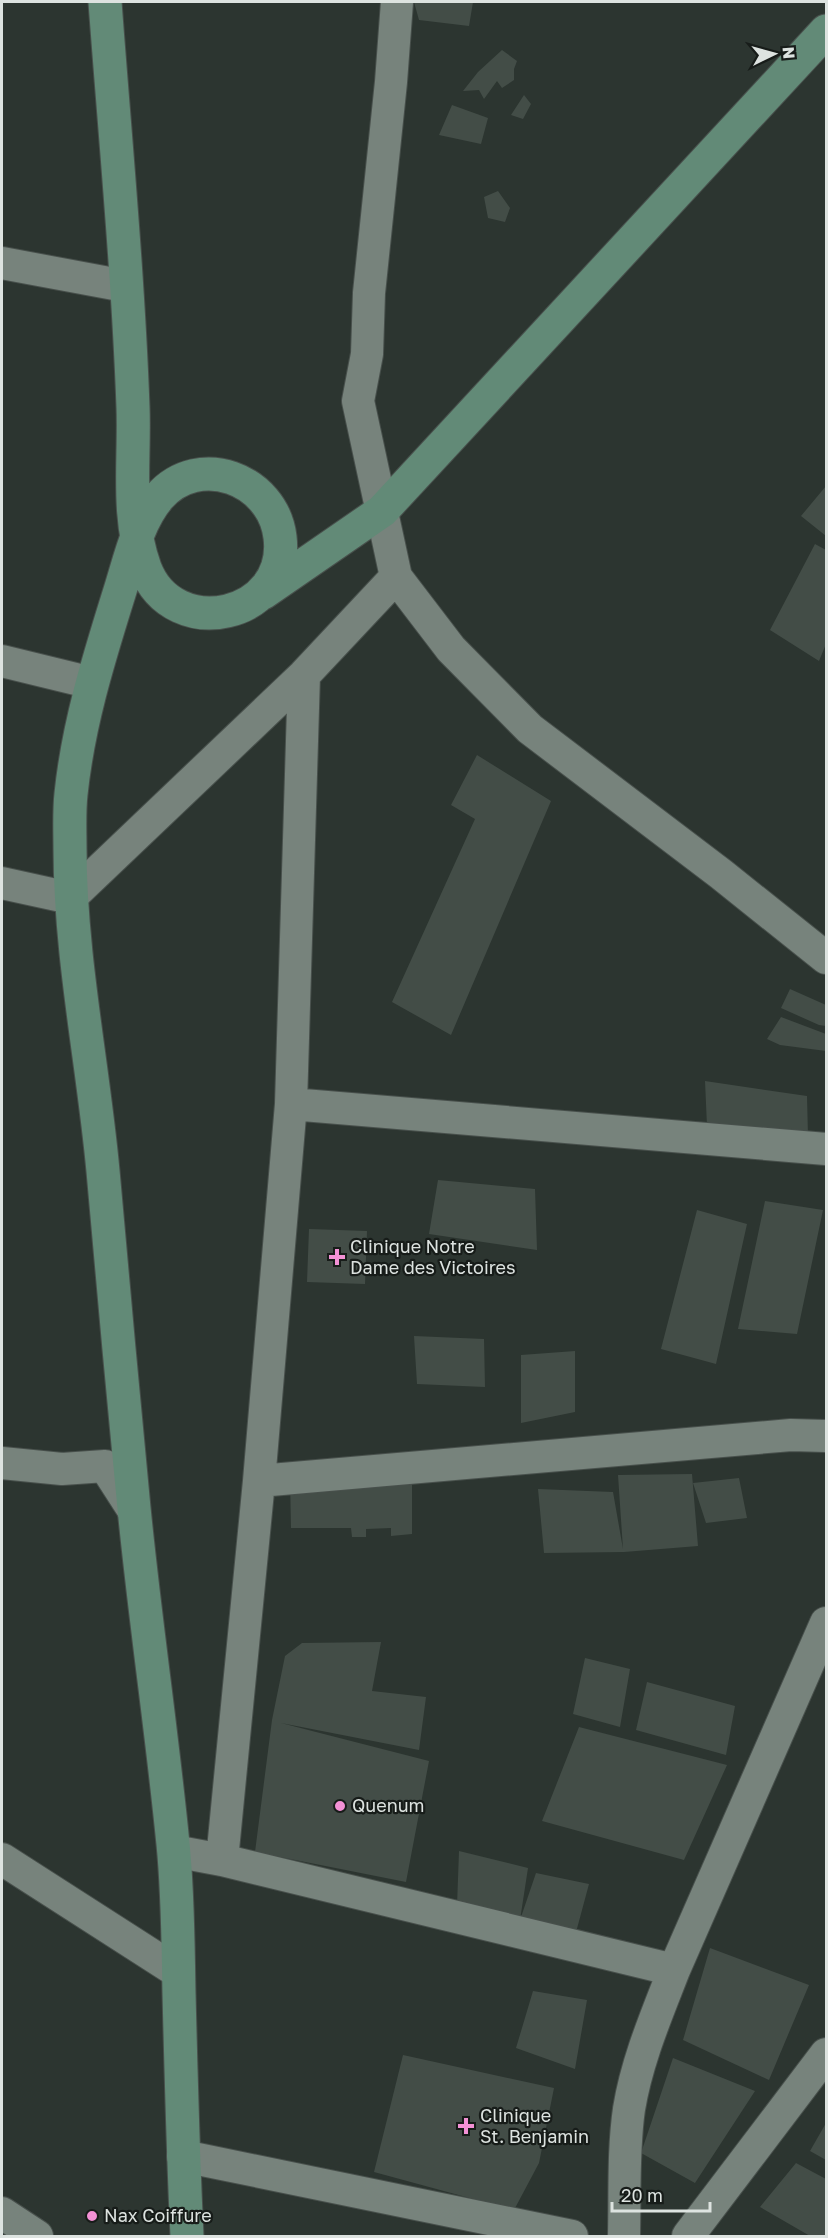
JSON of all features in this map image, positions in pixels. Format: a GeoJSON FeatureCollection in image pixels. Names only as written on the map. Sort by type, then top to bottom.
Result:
{"type":"FeatureCollection","features":[{"type":"Feature","properties":{"kind":"main road"},"geometry":{"type":"LineString","coordinates":[[105,2],[133,411],[132,506],[146,572],[156,588],[169,601],[203,614],[221,614],[239,609],[382,511],[826,31]]}},
{"type":"Feature","properties":{"kind":"main road"},"geometry":{"type":"LineString","coordinates":[[187,2236],[174,1851],[134,1511],[97,1112],[80,999],[70,898],[70,797],[92,683],[137,536],[154,502],[166,489],[182,479],[200,474],[218,474],[236,478],[252,487],[265,500],[275,515],[280,533],[281,551],[276,569],[267,585],[255,599]]}},
{"type":"Feature","properties":{"kind":"street"},"geometry":{"type":"LineString","coordinates":[[397,2],[369,293],[367,354],[358,401],[396,577],[451,650],[530,729],[721,874],[826,958]]}},
{"type":"Feature","properties":{"kind":"street"},"geometry":{"type":"LineString","coordinates":[[2,263],[125,286]]}},
{"type":"Feature","properties":{"kind":"street"},"geometry":{"type":"LineString","coordinates":[[2,883],[70,898],[304,675],[396,577]]}},
{"type":"Feature","properties":{"kind":"street"},"geometry":{"type":"LineString","coordinates":[[2,661],[92,683]]}},
{"type":"Feature","properties":{"kind":"street"},"geometry":{"type":"LineString","coordinates":[[222,1860],[259,1481],[291,1104],[304,675]]}},
{"type":"Feature","properties":{"kind":"street"},"geometry":{"type":"LineString","coordinates":[[291,1104],[826,1149]]}},
{"type":"Feature","properties":{"kind":"street"},"geometry":{"type":"LineString","coordinates":[[259,1481],[791,1435],[826,1436]]}},
{"type":"Feature","properties":{"kind":"street"},"geometry":{"type":"LineString","coordinates":[[2,1463],[62,1469],[105,1466],[134,1511]]}},
{"type":"Feature","properties":{"kind":"street"},"geometry":{"type":"LineString","coordinates":[[624,2236],[627,2129],[630,2106],[649,2033],[674,1970],[826,1623]]}},
{"type":"Feature","properties":{"kind":"street"},"geometry":{"type":"LineString","coordinates":[[174,1851],[222,1860],[674,1970]]}},
{"type":"Feature","properties":{"kind":"street"},"geometry":{"type":"LineString","coordinates":[[2,1859],[178,1972]]}},
{"type":"Feature","properties":{"kind":"street"},"geometry":{"type":"LineString","coordinates":[[688,2236],[826,2054]]}},
{"type":"Feature","properties":{"kind":"street"},"geometry":{"type":"LineString","coordinates":[[183,2156],[572,2236]]}},
{"type":"Feature","properties":{"kind":"street"},"geometry":{"type":"LineString","coordinates":[[2,2213],[37,2236]]}},
{"type":"Feature","properties":{"kind":"building"},"geometry":{"type":"Polygon","coordinates":[[[414,2],[473,2],[469,26],[419,20],[414,2]]]}},
{"type":"Feature","properties":{"kind":"building"},"geometry":{"type":"Polygon","coordinates":[[[502,50],[517,61],[514,80],[502,88],[497,81],[484,99],[479,90],[463,91],[478,72],[502,50]]]}},
{"type":"Feature","properties":{"kind":"building"},"geometry":{"type":"Polygon","coordinates":[[[524,95],[531,104],[523,119],[511,115],[524,95]]]}},
{"type":"Feature","properties":{"kind":"building"},"geometry":{"type":"Polygon","coordinates":[[[452,105],[488,118],[481,144],[439,135],[452,105]]]}},
{"type":"Feature","properties":{"kind":"building"},"geometry":{"type":"Polygon","coordinates":[[[498,191],[510,208],[505,222],[488,218],[484,197],[498,191]]]}},
{"type":"Feature","properties":{"kind":"building"},"geometry":{"type":"Polygon","coordinates":[[[826,486],[826,536],[801,516],[826,486]]]}},
{"type":"Feature","properties":{"kind":"building"},"geometry":{"type":"Polygon","coordinates":[[[815,544],[826,550],[826,644],[819,661],[770,630],[815,544]]]}},
{"type":"Feature","properties":{"kind":"building"},"geometry":{"type":"Polygon","coordinates":[[[477,755],[551,801],[451,1035],[392,1002],[475,819],[451,805],[477,755]]]}},
{"type":"Feature","properties":{"kind":"building"},"geometry":{"type":"Polygon","coordinates":[[[790,989],[826,1005],[826,1026],[781,1008],[790,989]]]}},
{"type":"Feature","properties":{"kind":"building"},"geometry":{"type":"Polygon","coordinates":[[[781,1017],[826,1034],[826,1051],[780,1045],[767,1039],[781,1017]]]}},
{"type":"Feature","properties":{"kind":"building"},"geometry":{"type":"Polygon","coordinates":[[[705,1081],[807,1096],[808,1136],[707,1126],[705,1081]]]}},
{"type":"Feature","properties":{"kind":"building"},"geometry":{"type":"Polygon","coordinates":[[[438,1180],[535,1189],[537,1250],[429,1234],[438,1180]]]}},
{"type":"Feature","properties":{"kind":"building"},"geometry":{"type":"Polygon","coordinates":[[[765,1201],[823,1210],[797,1334],[738,1329],[765,1201]]]}},
{"type":"Feature","properties":{"kind":"building"},"geometry":{"type":"Polygon","coordinates":[[[697,1210],[747,1224],[716,1364],[661,1349],[697,1210]]]}},
{"type":"Feature","properties":{"kind":"building","name":"Clinique Notre Dame des Victoires"},"geometry":{"type":"Polygon","coordinates":[[[309,1229],[367,1231],[365,1284],[307,1282],[309,1229]]]}},
{"type":"Feature","properties":{"kind":"building"},"geometry":{"type":"Polygon","coordinates":[[[414,1336],[484,1339],[485,1387],[417,1384],[414,1336]]]}},
{"type":"Feature","properties":{"kind":"building"},"geometry":{"type":"Polygon","coordinates":[[[575,1351],[575,1412],[521,1423],[521,1355],[575,1351]]]}},
{"type":"Feature","properties":{"kind":"building"},"geometry":{"type":"Polygon","coordinates":[[[412,1458],[412,1534],[391,1536],[391,1528],[366,1529],[366,1537],[352,1537],[351,1528],[291,1528],[290,1478],[412,1458]]]}},
{"type":"Feature","properties":{"kind":"building"},"geometry":{"type":"Polygon","coordinates":[[[692,1474],[698,1546],[624,1552],[544,1553],[538,1489],[613,1492],[623,1549],[618,1475],[692,1474]]]}},
{"type":"Feature","properties":{"kind":"building"},"geometry":{"type":"Polygon","coordinates":[[[739,1478],[747,1518],[706,1523],[693,1483],[739,1478]]]}},
{"type":"Feature","properties":{"kind":"building","name":"Quenum"},"geometry":{"type":"Polygon","coordinates":[[[381,1642],[372,1691],[426,1697],[419,1750],[281,1723],[429,1761],[406,1882],[255,1852],[272,1720],[285,1656],[302,1643],[381,1642]]]}},
{"type":"Feature","properties":{"kind":"building"},"geometry":{"type":"Polygon","coordinates":[[[585,1658],[630,1669],[620,1727],[573,1714],[585,1658]]]}},
{"type":"Feature","properties":{"kind":"building"},"geometry":{"type":"Polygon","coordinates":[[[647,1682],[735,1706],[726,1755],[636,1730],[647,1682]]]}},
{"type":"Feature","properties":{"kind":"building"},"geometry":{"type":"Polygon","coordinates":[[[579,1727],[727,1765],[684,1860],[542,1821],[579,1727]]]}},
{"type":"Feature","properties":{"kind":"building"},"geometry":{"type":"Polygon","coordinates":[[[459,1851],[528,1868],[520,1920],[536,1873],[589,1884],[575,1936],[457,1906],[459,1851]]]}},
{"type":"Feature","properties":{"kind":"building"},"geometry":{"type":"Polygon","coordinates":[[[710,1948],[809,1985],[769,2080],[683,2040],[710,1948]]]}},
{"type":"Feature","properties":{"kind":"building"},"geometry":{"type":"Polygon","coordinates":[[[533,1991],[587,2000],[575,2069],[516,2048],[533,1991]]]}},
{"type":"Feature","properties":{"kind":"building","name":"Clinique St. Benjamin"},"geometry":{"type":"Polygon","coordinates":[[[403,2055],[554,2088],[539,2163],[514,2210],[374,2172],[403,2055]]]}},
{"type":"Feature","properties":{"kind":"building"},"geometry":{"type":"Polygon","coordinates":[[[673,2058],[755,2091],[695,2183],[641,2153],[673,2058]]]}},
{"type":"Feature","properties":{"kind":"building"},"geometry":{"type":"Polygon","coordinates":[[[826,2123],[826,2160],[810,2151],[826,2123]]]}},
{"type":"Feature","properties":{"kind":"building"},"geometry":{"type":"Polygon","coordinates":[[[796,2163],[826,2179],[826,2236],[810,2236],[760,2207],[796,2163]]]}},
{"type":"Feature","properties":{"kind":"place","name":"Clinique Notre Dame des Victoires"},"geometry":{"type":"Point","coordinates":[337,1257]}},
{"type":"Feature","properties":{"kind":"place","name":"Quenum"},"geometry":{"type":"Point","coordinates":[340,1806]}},
{"type":"Feature","properties":{"kind":"place","name":"Clinique St. Benjamin"},"geometry":{"type":"Point","coordinates":[466,2126]}},
{"type":"Feature","properties":{"kind":"place","name":"Nax Coiffure"},"geometry":{"type":"Point","coordinates":[92,2216]}}]}
